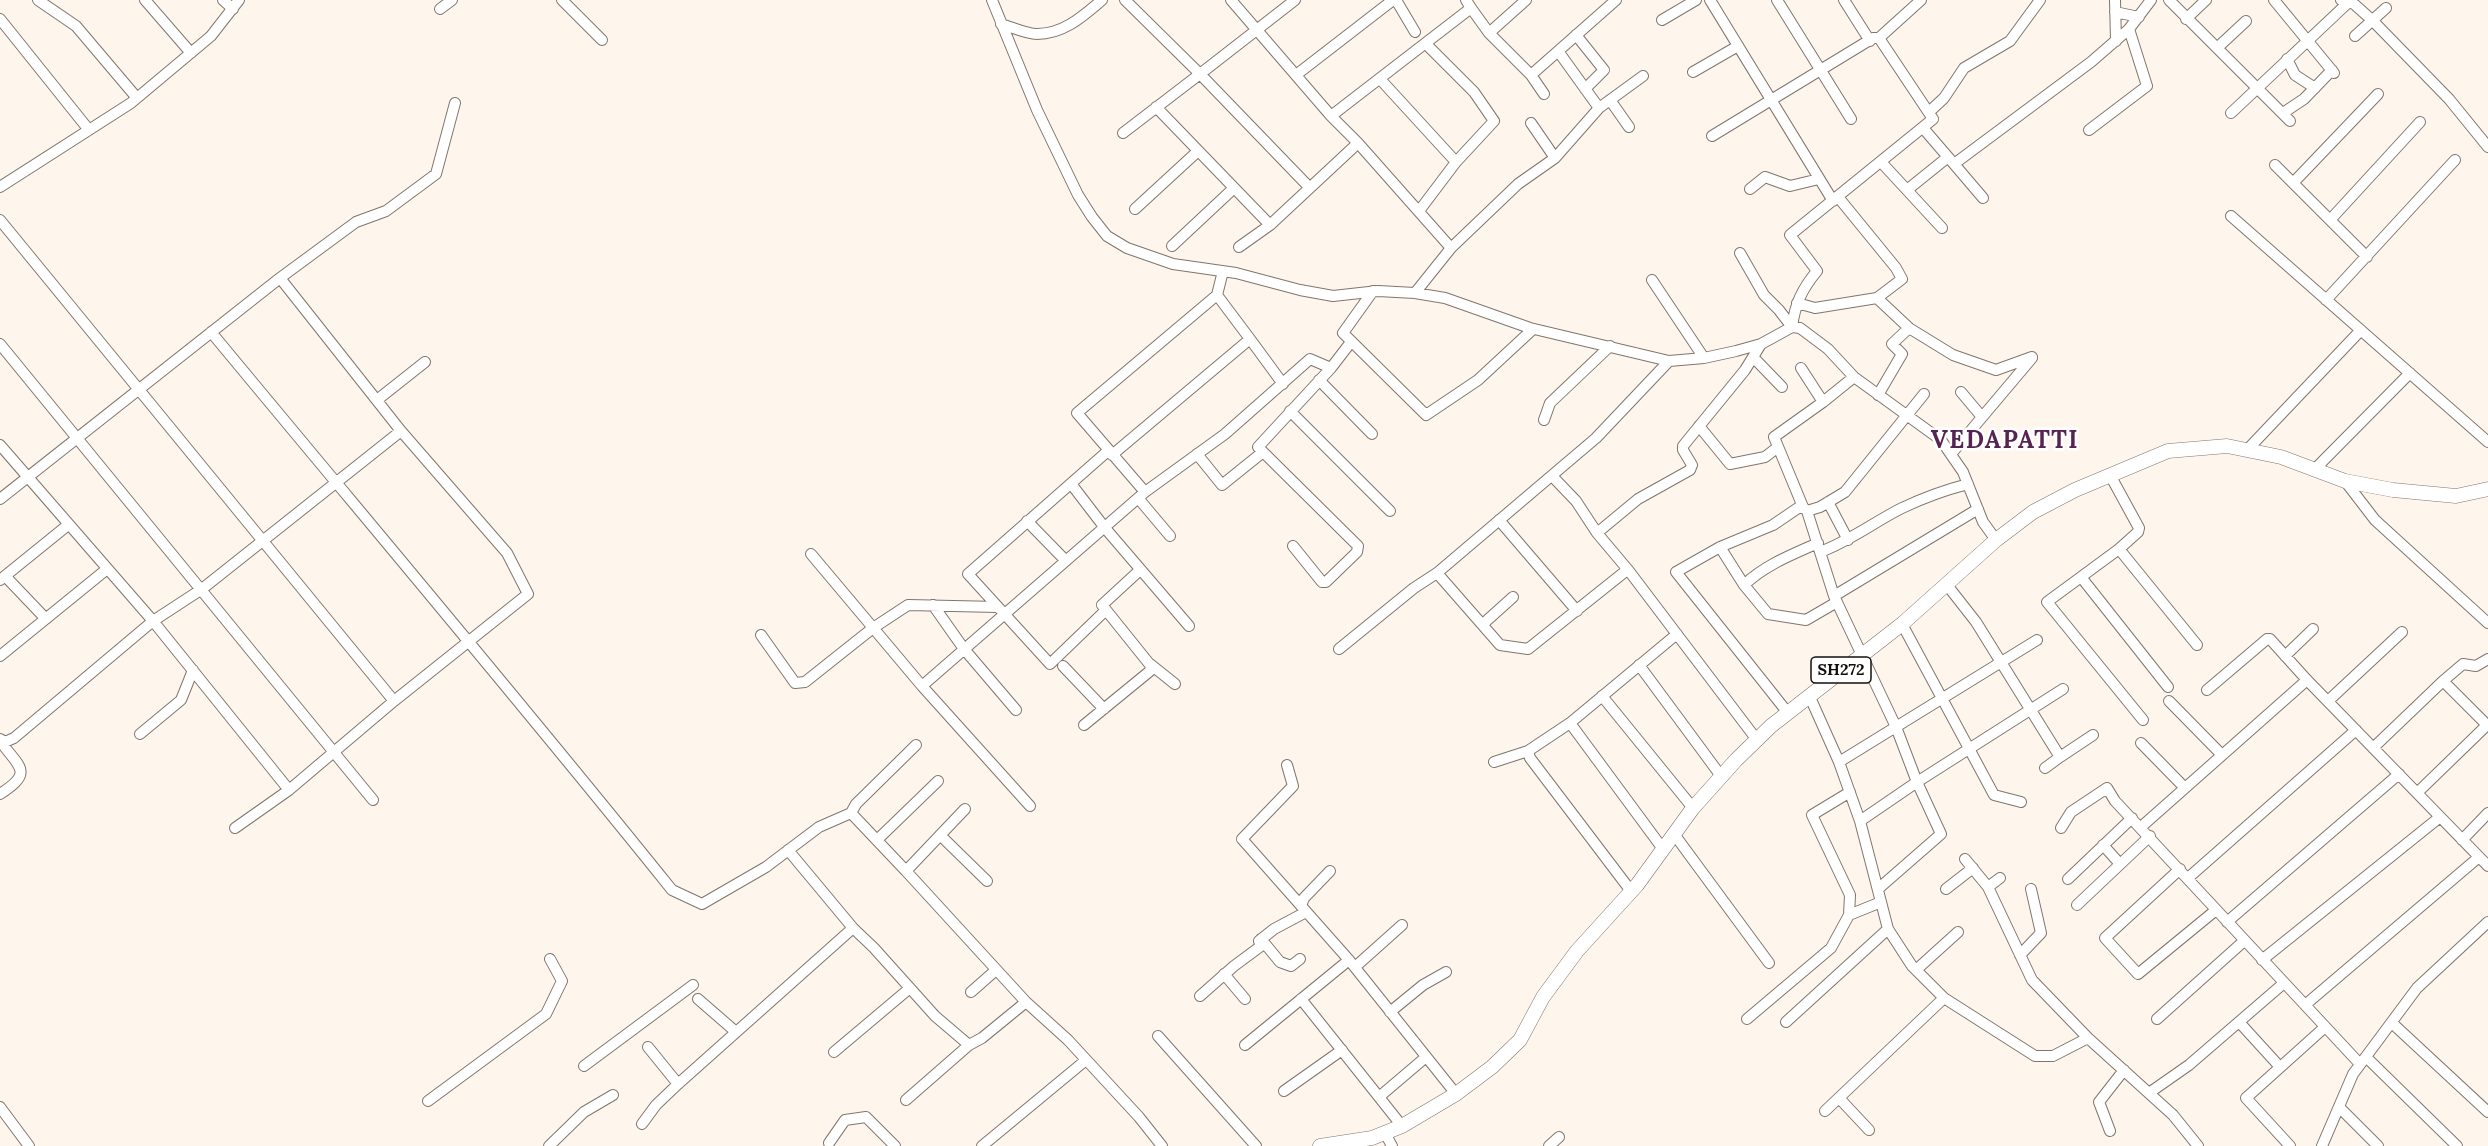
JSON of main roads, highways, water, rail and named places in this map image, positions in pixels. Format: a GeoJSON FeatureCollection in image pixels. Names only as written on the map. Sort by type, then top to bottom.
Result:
{"type":"FeatureCollection","features":[{"type":"Feature","properties":{"kind":"main road","name":"SH272"},"geometry":{"type":"LineString","coordinates":[[1320,1146],[1372,1138],[1402,1126],[1456,1094],[1492,1067],[1520,1040],[1544,997],[1577,951],[1631,891],[1693,808],[1721,776],[1757,740],[1809,695],[1902,624],[1996,540],[2033,512],[2075,490],[2168,451],[2227,446],[2281,457],[2345,481],[2393,490],[2456,496],[2488,489]]}},
{"type":"Feature","properties":{"kind":"district","name":"VEDAPATTI"},"geometry":{"type":"Point","coordinates":[2005,441]}}]}
